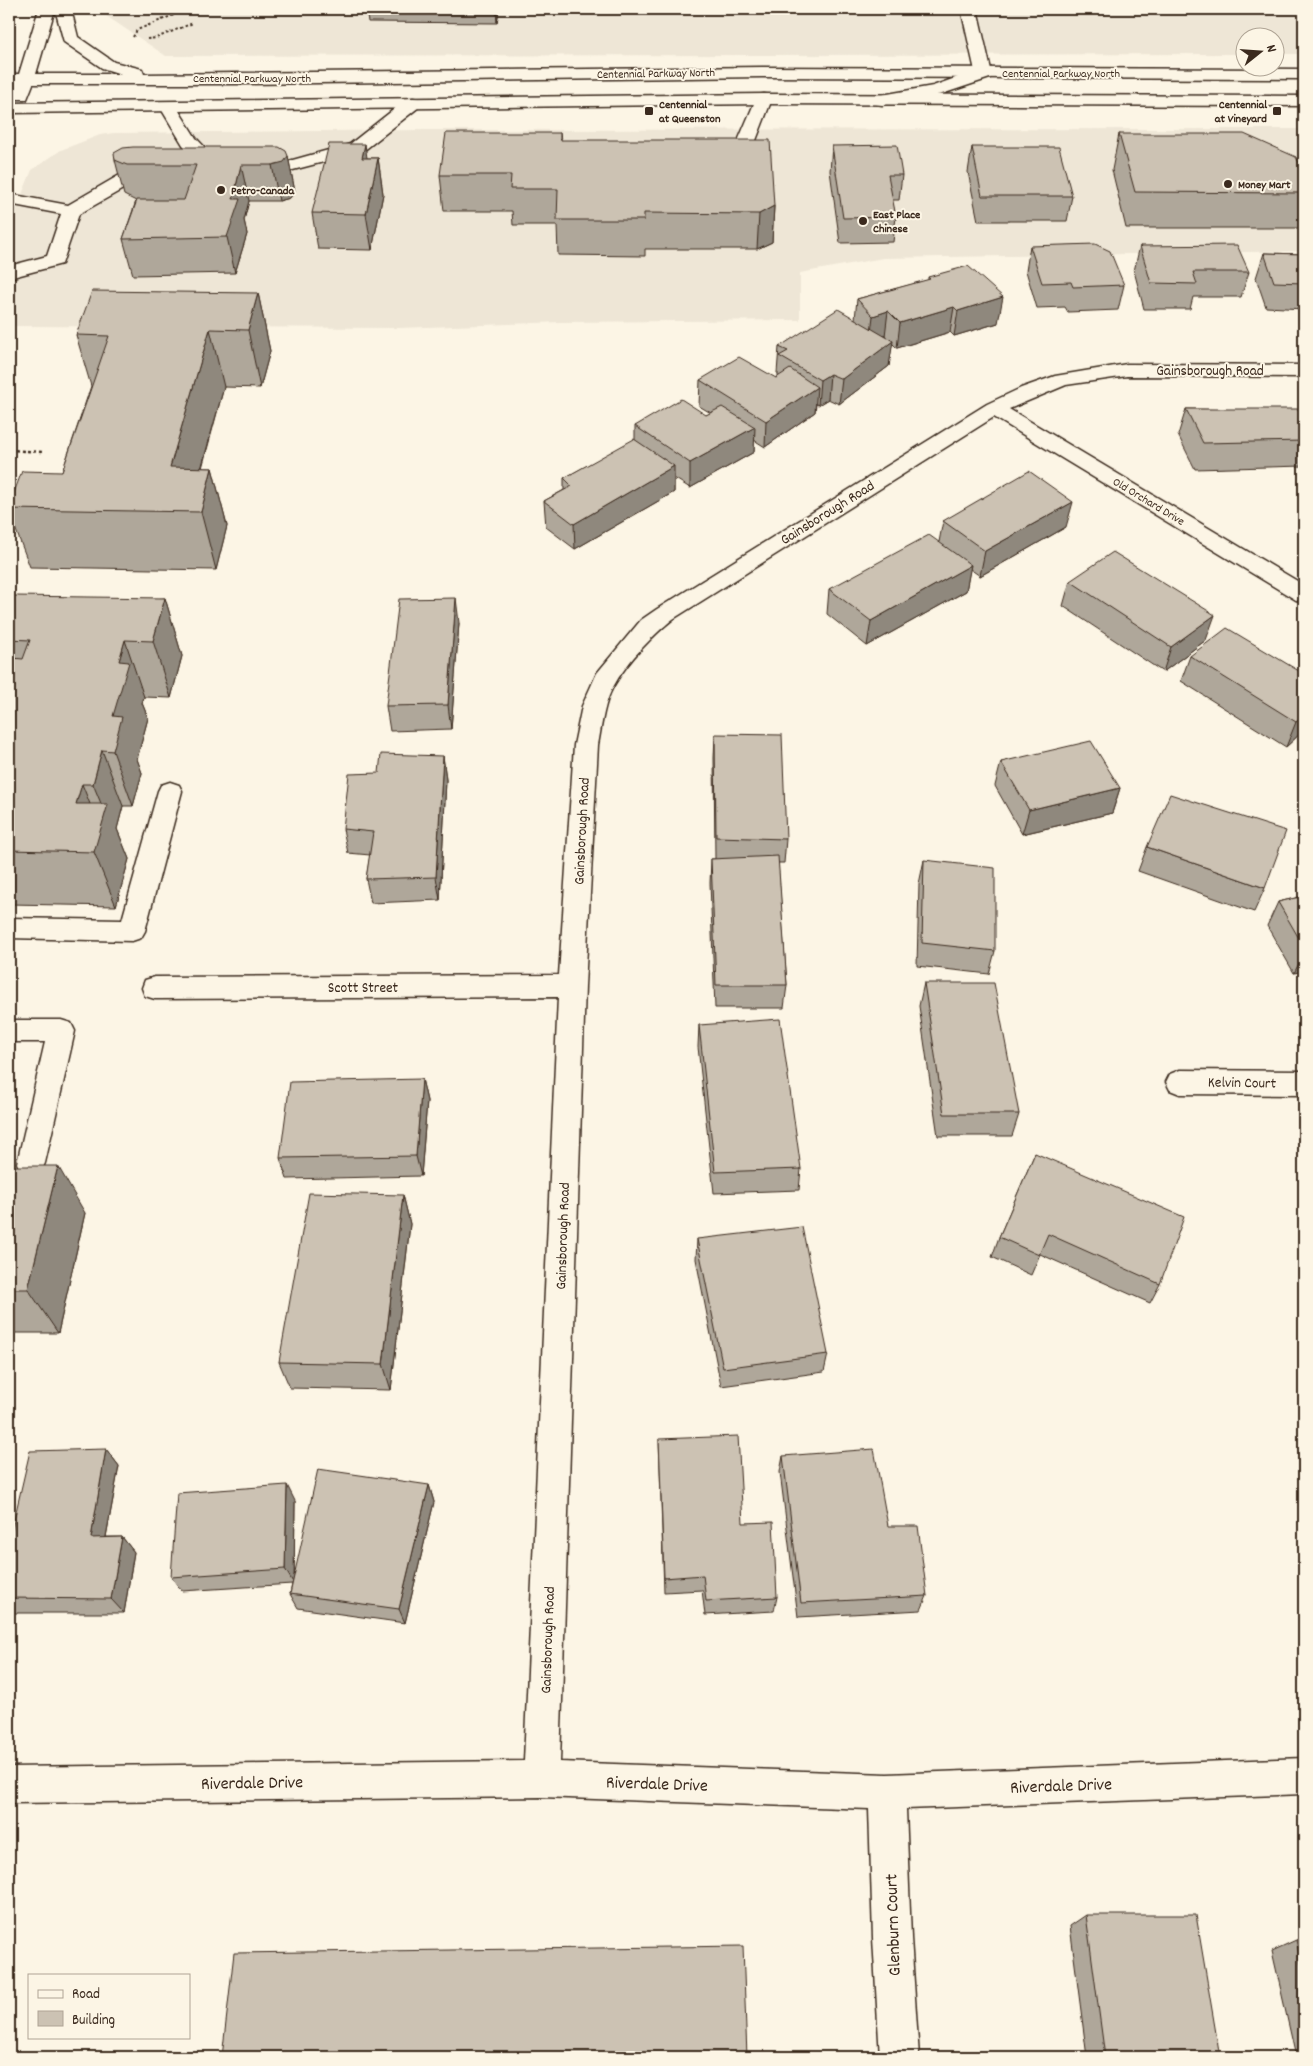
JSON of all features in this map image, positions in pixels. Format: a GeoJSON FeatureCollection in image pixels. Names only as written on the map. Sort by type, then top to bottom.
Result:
{"type":"FeatureCollection","features":[{"type":"Feature","properties":{"kind":"main road"},"geometry":{"type":"LineString","coordinates":[[11,114],[26,80],[47,9]]}},
{"type":"Feature","properties":{"kind":"main road"},"geometry":{"type":"LineString","coordinates":[[62,9],[70,39],[108,65],[123,71],[162,78]]}},
{"type":"Feature","properties":{"kind":"main road"},"geometry":{"type":"LineString","coordinates":[[882,100],[936,90],[984,74],[969,9]]}},
{"type":"Feature","properties":{"kind":"main road","name":"Centennial Parkway North"},"geometry":{"type":"LineString","coordinates":[[9,80],[162,78],[240,80],[762,72],[1304,74]]}},
{"type":"Feature","properties":{"kind":"main road"},"geometry":{"type":"LineString","coordinates":[[744,148],[764,98]]}},
{"type":"Feature","properties":{"kind":"main road","name":"Centennial Parkway North"},"geometry":{"type":"LineString","coordinates":[[11,114],[168,107],[764,98],[1304,101]]}},
{"type":"Feature","properties":{"kind":"main road"},"geometry":{"type":"LineString","coordinates":[[168,107],[189,141],[212,165],[289,166],[356,148],[413,103]]}},
{"type":"Feature","properties":{"kind":"main road"},"geometry":{"type":"LineString","coordinates":[[9,199],[71,211],[148,166],[200,153]]}},
{"type":"Feature","properties":{"kind":"main road"},"geometry":{"type":"LineString","coordinates":[[9,272],[55,260],[71,211]]}},
{"type":"Feature","properties":{"kind":"main road","name":"Gainsborough Road"},"geometry":{"type":"LineString","coordinates":[[541,1779],[572,986],[586,745],[594,706],[605,679],[649,626],[665,614],[994,408],[1028,392],[1062,380],[1127,370],[1304,371]]}},
{"type":"Feature","properties":{"kind":"main road","name":"Old Orchard Drive"},"geometry":{"type":"LineString","coordinates":[[994,408],[1304,595]]}},
{"type":"Feature","properties":{"kind":"main road"},"geometry":{"type":"LineString","coordinates":[[9,928],[132,931],[170,791]]}},
{"type":"Feature","properties":{"kind":"main road","name":"Scott Street"},"geometry":{"type":"LineString","coordinates":[[155,988],[572,986]]}},
{"type":"Feature","properties":{"kind":"main road"},"geometry":{"type":"LineString","coordinates":[[9,1031],[61,1031],[31,1163]]}},
{"type":"Feature","properties":{"kind":"main road","name":"Kelvin Court"},"geometry":{"type":"LineString","coordinates":[[1180,1082],[1304,1083]]}},
{"type":"Feature","properties":{"kind":"main road","name":"Riverdale Drive"},"geometry":{"type":"LineString","coordinates":[[9,1785],[541,1779],[887,1792],[1304,1776]]}},
{"type":"Feature","properties":{"kind":"main road","name":"Glenburn Court"},"geometry":{"type":"LineString","coordinates":[[887,1792],[892,1938],[900,2057]]}},
{"type":"Feature","properties":{"kind":"path"},"geometry":{"type":"LineString","coordinates":[[176,14],[137,30],[132,41],[156,38],[193,23]]}},
{"type":"Feature","properties":{"kind":"path"},"geometry":{"type":"LineString","coordinates":[[9,450],[43,452]]}},
{"type":"Feature","properties":{"kind":"shaded area"},"geometry":{"type":"Polygon","coordinates":[[[96,9],[1304,9],[1304,54],[1286,54],[1286,28],[1236,28],[1236,54],[166,56],[96,9]]]}},
{"type":"Feature","properties":{"kind":"shaded area"},"geometry":{"type":"Polygon","coordinates":[[[1304,129],[1304,251],[883,258],[800,273],[800,320],[561,322],[399,328],[9,326],[9,226],[32,170],[61,150],[100,135],[114,133],[427,130],[1304,129]]]}},
{"type":"Feature","properties":{"kind":"building"},"geometry":{"type":"Polygon","coordinates":[[[446,133],[560,133],[560,140],[770,140],[774,206],[759,214],[644,213],[644,220],[557,220],[558,189],[510,189],[511,175],[440,175],[446,133]]]}},
{"type":"Feature","properties":{"kind":"building"},"geometry":{"type":"Polygon","coordinates":[[[1119,134],[1244,134],[1296,157],[1304,172],[1304,193],[1135,192],[1119,134]]]}},
{"type":"Feature","properties":{"kind":"building"},"geometry":{"type":"Polygon","coordinates":[[[329,144],[365,144],[362,158],[378,158],[366,214],[312,213],[329,144]]]}},
{"type":"Feature","properties":{"kind":"building"},"geometry":{"type":"Polygon","coordinates":[[[897,145],[902,175],[888,175],[896,217],[843,218],[832,146],[897,145]]]}},
{"type":"Feature","properties":{"kind":"building"},"geometry":{"type":"Polygon","coordinates":[[[279,147],[286,151],[288,156],[284,162],[272,165],[241,165],[233,199],[240,199],[227,237],[123,239],[137,200],[184,200],[196,165],[127,165],[115,160],[114,153],[123,148],[279,147]]]}},
{"type":"Feature","properties":{"kind":"building"},"geometry":{"type":"Polygon","coordinates":[[[972,147],[1059,147],[1072,196],[982,196],[972,147]]]}},
{"type":"Feature","properties":{"kind":"building"},"geometry":{"type":"Polygon","coordinates":[[[1095,244],[1110,251],[1124,285],[1073,287],[1071,282],[1042,283],[1030,246],[1095,244]]]}},
{"type":"Feature","properties":{"kind":"building"},"geometry":{"type":"Polygon","coordinates":[[[1237,245],[1249,272],[1193,272],[1197,284],[1151,283],[1140,246],[1237,245]]]}},
{"type":"Feature","properties":{"kind":"building"},"geometry":{"type":"Polygon","coordinates":[[[1264,253],[1304,254],[1304,283],[1274,282],[1264,253]]]}},
{"type":"Feature","properties":{"kind":"building"},"geometry":{"type":"Polygon","coordinates":[[[968,266],[1003,297],[958,311],[954,307],[900,323],[888,311],[873,316],[857,299],[930,279],[928,277],[968,266]]]}},
{"type":"Feature","properties":{"kind":"building"},"geometry":{"type":"Polygon","coordinates":[[[92,291],[258,293],[248,330],[210,329],[170,467],[212,468],[201,512],[9,509],[22,471],[62,472],[109,336],[76,335],[92,291]]]}},
{"type":"Feature","properties":{"kind":"building"},"geometry":{"type":"Polygon","coordinates":[[[838,309],[893,341],[842,379],[830,374],[820,380],[779,356],[788,351],[779,347],[838,309]]]}},
{"type":"Feature","properties":{"kind":"building"},"geometry":{"type":"Polygon","coordinates":[[[739,357],[776,378],[790,369],[817,387],[766,421],[700,380],[739,357]]]}},
{"type":"Feature","properties":{"kind":"building"},"geometry":{"type":"Polygon","coordinates":[[[681,399],[706,415],[722,407],[755,427],[690,463],[635,426],[681,399]]]}},
{"type":"Feature","properties":{"kind":"building"},"geometry":{"type":"Polygon","coordinates":[[[1186,409],[1304,409],[1304,441],[1203,443],[1186,409]]]}},
{"type":"Feature","properties":{"kind":"building"},"geometry":{"type":"Polygon","coordinates":[[[634,439],[674,466],[574,524],[544,501],[572,486],[564,478],[634,439]]]}},
{"type":"Feature","properties":{"kind":"building"},"geometry":{"type":"Polygon","coordinates":[[[1029,471],[1073,502],[985,551],[943,521],[1029,471]]]}},
{"type":"Feature","properties":{"kind":"building"},"geometry":{"type":"Polygon","coordinates":[[[929,535],[971,565],[871,621],[829,589],[929,535]]]}},
{"type":"Feature","properties":{"kind":"building"},"geometry":{"type":"Polygon","coordinates":[[[1113,552],[1215,615],[1171,647],[1070,581],[1113,552]]]}},
{"type":"Feature","properties":{"kind":"building"},"geometry":{"type":"Polygon","coordinates":[[[14,596],[165,598],[153,641],[125,640],[119,661],[129,662],[113,716],[122,717],[113,751],[102,750],[93,784],[82,784],[76,804],[108,804],[94,852],[9,850],[9,668],[12,658],[23,659],[30,640],[9,639],[9,610],[14,596]]]}},
{"type":"Feature","properties":{"kind":"building"},"geometry":{"type":"Polygon","coordinates":[[[456,598],[448,705],[386,706],[399,599],[456,598]]]}},
{"type":"Feature","properties":{"kind":"building"},"geometry":{"type":"Polygon","coordinates":[[[1227,628],[1304,674],[1304,715],[1296,722],[1190,656],[1227,628]]]}},
{"type":"Feature","properties":{"kind":"building"},"geometry":{"type":"Polygon","coordinates":[[[715,734],[782,735],[786,839],[716,837],[715,734]]]}},
{"type":"Feature","properties":{"kind":"building"},"geometry":{"type":"Polygon","coordinates":[[[1091,741],[1120,788],[1029,810],[1001,762],[1091,741]]]}},
{"type":"Feature","properties":{"kind":"building"},"geometry":{"type":"Polygon","coordinates":[[[381,754],[443,756],[436,877],[366,879],[373,832],[343,829],[349,774],[379,773],[381,754]]]}},
{"type":"Feature","properties":{"kind":"building"},"geometry":{"type":"Polygon","coordinates":[[[1170,794],[1286,831],[1265,888],[1147,847],[1170,794]]]}},
{"type":"Feature","properties":{"kind":"building"},"geometry":{"type":"Polygon","coordinates":[[[778,856],[787,985],[716,985],[711,859],[778,856]]]}},
{"type":"Feature","properties":{"kind":"building"},"geometry":{"type":"Polygon","coordinates":[[[924,860],[995,868],[995,951],[922,943],[924,860]]]}},
{"type":"Feature","properties":{"kind":"building"},"geometry":{"type":"Polygon","coordinates":[[[1304,896],[1304,947],[1278,902],[1304,896]]]}},
{"type":"Feature","properties":{"kind":"building"},"geometry":{"type":"Polygon","coordinates":[[[924,983],[994,983],[1019,1114],[944,1114],[924,983]]]}},
{"type":"Feature","properties":{"kind":"building"},"geometry":{"type":"Polygon","coordinates":[[[780,1019],[801,1169],[715,1172],[699,1025],[780,1019]]]}},
{"type":"Feature","properties":{"kind":"building"},"geometry":{"type":"Polygon","coordinates":[[[422,1079],[416,1156],[280,1158],[290,1082],[422,1079]]]}},
{"type":"Feature","properties":{"kind":"building"},"geometry":{"type":"Polygon","coordinates":[[[1035,1153],[1184,1217],[1160,1284],[1048,1234],[1039,1255],[999,1237],[1035,1153]]]}},
{"type":"Feature","properties":{"kind":"building"},"geometry":{"type":"Polygon","coordinates":[[[9,1166],[58,1166],[28,1289],[9,1289],[9,1166]]]}},
{"type":"Feature","properties":{"kind":"building"},"geometry":{"type":"Polygon","coordinates":[[[309,1193],[403,1195],[383,1364],[279,1362],[309,1193]]]}},
{"type":"Feature","properties":{"kind":"building"},"geometry":{"type":"Polygon","coordinates":[[[802,1227],[828,1354],[723,1368],[697,1239],[802,1227]]]}},
{"type":"Feature","properties":{"kind":"building"},"geometry":{"type":"Polygon","coordinates":[[[738,1436],[743,1523],[773,1522],[777,1597],[706,1601],[703,1575],[664,1578],[659,1439],[738,1436]]]}},
{"type":"Feature","properties":{"kind":"building"},"geometry":{"type":"Polygon","coordinates":[[[106,1449],[91,1538],[122,1537],[111,1599],[9,1598],[9,1542],[30,1451],[106,1449]]]}},
{"type":"Feature","properties":{"kind":"building"},"geometry":{"type":"Polygon","coordinates":[[[874,1449],[888,1526],[918,1526],[927,1596],[801,1603],[783,1456],[874,1449]]]}},
{"type":"Feature","properties":{"kind":"building"},"geometry":{"type":"Polygon","coordinates":[[[318,1469],[429,1485],[399,1609],[290,1594],[318,1469]]]}},
{"type":"Feature","properties":{"kind":"building"},"geometry":{"type":"Polygon","coordinates":[[[287,1485],[285,1569],[171,1577],[177,1493],[287,1485]]]}},
{"type":"Feature","properties":{"kind":"building"},"geometry":{"type":"Polygon","coordinates":[[[1086,1915],[1196,1915],[1220,2057],[1105,2057],[1086,1915]]]}},
{"type":"Feature","properties":{"kind":"building"},"geometry":{"type":"Polygon","coordinates":[[[1296,1940],[1304,1940],[1304,1977],[1296,1940]]]}},
{"type":"Feature","properties":{"kind":"building"},"geometry":{"type":"Polygon","coordinates":[[[743,1946],[747,2057],[222,2057],[234,1953],[743,1946]]]}},
{"type":"Feature","properties":{"kind":"place","name":"Centennial at Queenston"},"geometry":{"type":"Point","coordinates":[649,111]}},
{"type":"Feature","properties":{"kind":"place","name":"Centennial at Vineyard"},"geometry":{"type":"Point","coordinates":[1277,111]}},
{"type":"Feature","properties":{"kind":"place","name":"Money Mart"},"geometry":{"type":"Point","coordinates":[1228,184]}},
{"type":"Feature","properties":{"kind":"place","name":"Petro-Canada"},"geometry":{"type":"Point","coordinates":[221,190]}},
{"type":"Feature","properties":{"kind":"place","name":"East Place Chinese"},"geometry":{"type":"Point","coordinates":[863,221]}}]}
